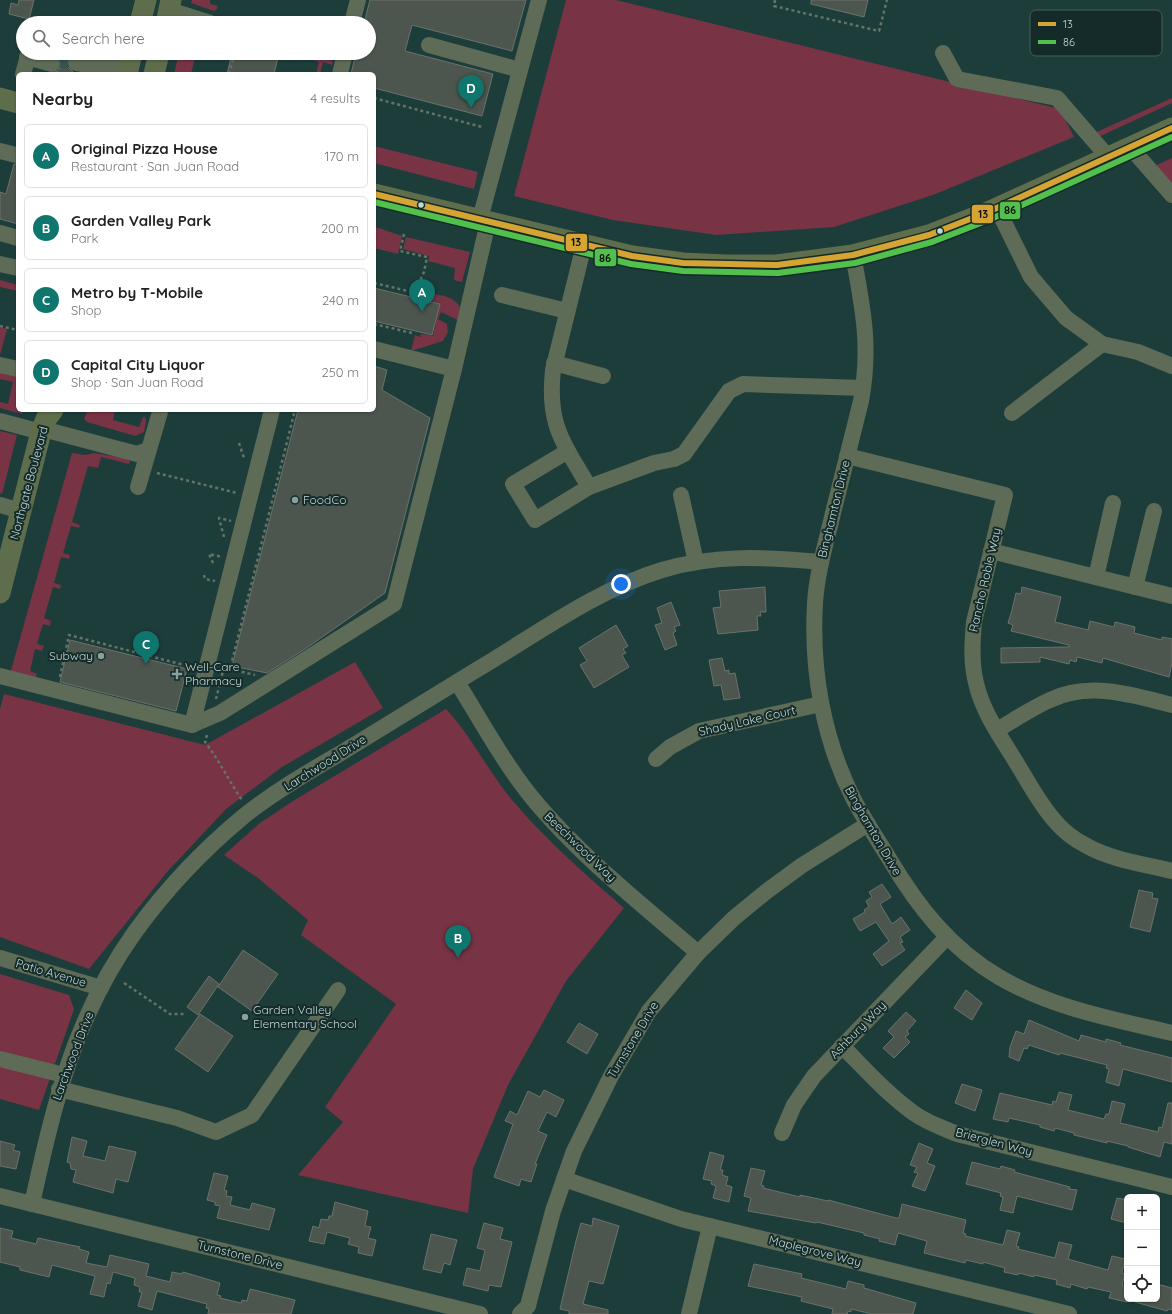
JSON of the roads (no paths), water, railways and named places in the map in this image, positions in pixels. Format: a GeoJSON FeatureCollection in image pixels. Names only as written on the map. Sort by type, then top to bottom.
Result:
{"type":"FeatureCollection","features":[{"type":"Feature","properties":{"kind":"main road"},"geometry":{"type":"LineString","coordinates":[[142,16],[146,0]]}},
{"type":"Feature","properties":{"kind":"main road"},"geometry":{"type":"LineString","coordinates":[[154,72],[157,60]]}},
{"type":"Feature","properties":{"kind":"main road"},"geometry":{"type":"LineString","coordinates":[[376,196],[632,256],[683,263],[725,265],[776,264],[853,255],[929,235],[996,208],[1172,128]]}},
{"type":"Feature","properties":{"kind":"main road","name":"Northgate Boulevard"},"geometry":{"type":"LineString","coordinates":[[1,581],[46,420]]}},
{"type":"Feature","properties":{"kind":"street"},"geometry":{"type":"LineString","coordinates":[[354,16],[358,0]]}},
{"type":"Feature","properties":{"kind":"street"},"geometry":{"type":"LineString","coordinates":[[0,676],[192,725],[211,716],[394,604],[454,370],[484,221],[520,70],[539,0]]}},
{"type":"Feature","properties":{"kind":"street"},"geometry":{"type":"LineString","coordinates":[[168,11],[186,16]]}},
{"type":"Feature","properties":{"kind":"street"},"geometry":{"type":"LineString","coordinates":[[429,45],[520,70]]}},
{"type":"Feature","properties":{"kind":"street"},"geometry":{"type":"LineString","coordinates":[[943,53],[957,79],[1057,98],[1108,157]]}},
{"type":"Feature","properties":{"kind":"street"},"geometry":{"type":"LineString","coordinates":[[25,72],[37,60]]}},
{"type":"Feature","properties":{"kind":"street"},"geometry":{"type":"LineString","coordinates":[[111,60],[124,66]]}},
{"type":"Feature","properties":{"kind":"street"},"geometry":{"type":"LineString","coordinates":[[340,72],[343,60]]}},
{"type":"Feature","properties":{"kind":"street"},"geometry":{"type":"LineString","coordinates":[[76,62],[88,66],[124,66]]}},
{"type":"Feature","properties":{"kind":"street"},"geometry":{"type":"LineString","coordinates":[[1130,147],[1172,195]]}},
{"type":"Feature","properties":{"kind":"street"},"geometry":{"type":"LineString","coordinates":[[0,151],[16,155]]}},
{"type":"Feature","properties":{"kind":"street"},"geometry":{"type":"LineString","coordinates":[[996,208],[1031,277],[1066,318],[1102,344],[1138,352],[1172,366]]}},
{"type":"Feature","properties":{"kind":"street"},"geometry":{"type":"LineString","coordinates":[[0,233],[16,237]]}},
{"type":"Feature","properties":{"kind":"street"},"geometry":{"type":"LineString","coordinates":[[584,245],[554,363],[551,388],[553,416],[557,432],[589,487]]}},
{"type":"Feature","properties":{"kind":"street","name":"Binghamton Drive"},"geometry":{"type":"LineString","coordinates":[[853,255],[866,336],[863,388],[821,562],[815,601],[814,640],[821,704],[830,740],[843,776],[868,824],[919,906],[947,937],[979,964],[1024,991],[1071,1008],[1172,1033]]}},
{"type":"Feature","properties":{"kind":"street"},"geometry":{"type":"LineString","coordinates":[[0,264],[16,268]]}},
{"type":"Feature","properties":{"kind":"street"},"geometry":{"type":"LineString","coordinates":[[502,295],[567,311]]}},
{"type":"Feature","properties":{"kind":"street"},"geometry":{"type":"LineString","coordinates":[[1012,413],[1102,344]]}},
{"type":"Feature","properties":{"kind":"street"},"geometry":{"type":"LineString","coordinates":[[376,350],[454,370]]}},
{"type":"Feature","properties":{"kind":"street"},"geometry":{"type":"LineString","coordinates":[[554,363],[603,376]]}},
{"type":"Feature","properties":{"kind":"street"},"geometry":{"type":"LineString","coordinates":[[568,451],[512,484],[535,520],[589,487],[654,463],[674,459],[684,454],[729,391],[737,386],[743,384],[863,388]]}},
{"type":"Feature","properties":{"kind":"street"},"geometry":{"type":"LineString","coordinates":[[138,487],[160,412]]}},
{"type":"Feature","properties":{"kind":"street"},"geometry":{"type":"LineString","coordinates":[[192,725],[197,675],[271,412]]}},
{"type":"Feature","properties":{"kind":"street"},"geometry":{"type":"LineString","coordinates":[[0,420],[46,420],[141,444],[148,450]]}},
{"type":"Feature","properties":{"kind":"street","name":"Rancho Roble Way"},"geometry":{"type":"LineString","coordinates":[[847,456],[1005,495],[974,622],[972,663],[982,703],[1042,805],[1055,821],[1070,835],[1096,851],[1172,871]]}},
{"type":"Feature","properties":{"kind":"street"},"geometry":{"type":"LineString","coordinates":[[681,495],[696,562]]}},
{"type":"Feature","properties":{"kind":"street"},"geometry":{"type":"LineString","coordinates":[[1096,577],[1113,503]]}},
{"type":"Feature","properties":{"kind":"street"},"geometry":{"type":"LineString","coordinates":[[0,505],[21,511]]}},
{"type":"Feature","properties":{"kind":"street"},"geometry":{"type":"LineString","coordinates":[[1135,586],[1154,511]]}},
{"type":"Feature","properties":{"kind":"street"},"geometry":{"type":"LineString","coordinates":[[991,551],[1172,596]]}},
{"type":"Feature","properties":{"kind":"street","name":"Larchwood Drive"},"geometry":{"type":"LineString","coordinates":[[32,1204],[51,1118],[62,1082],[78,1035],[101,988],[130,940],[157,903],[182,873],[215,841],[247,814],[286,786],[610,591],[663,570],[696,562],[730,558],[764,557],[821,562]]}},
{"type":"Feature","properties":{"kind":"street","name":"Beechwood Way"},"geometry":{"type":"LineString","coordinates":[[457,682],[509,766],[538,805],[559,829],[698,953]]}},
{"type":"Feature","properties":{"kind":"street"},"geometry":{"type":"LineString","coordinates":[[997,730],[1050,699],[1068,693],[1088,690],[1117,691],[1172,705]]}},
{"type":"Feature","properties":{"kind":"street","name":"Shady Lake Court"},"geometry":{"type":"LineString","coordinates":[[656,759],[670,747],[699,731],[821,704]]}},
{"type":"Feature","properties":{"kind":"street","name":"Turnstone Drive"},"geometry":{"type":"LineString","coordinates":[[520,1314],[529,1302],[546,1233],[574,1151],[595,1106],[648,1011],[698,953],[734,918],[766,890],[868,824]]}},
{"type":"Feature","properties":{"kind":"street","name":"Ashbury Way"},"geometry":{"type":"LineString","coordinates":[[782,1132],[800,1095],[814,1076],[947,937]]}},
{"type":"Feature","properties":{"kind":"street","name":"Patio Avenue"},"geometry":{"type":"LineString","coordinates":[[0,958],[101,988]]}},
{"type":"Feature","properties":{"kind":"street"},"geometry":{"type":"LineString","coordinates":[[0,1059],[62,1082],[177,1118],[216,1132],[252,1115],[338,990]]}},
{"type":"Feature","properties":{"kind":"street","name":"Brierglen Way"},"geometry":{"type":"LineString","coordinates":[[842,1046],[894,1098],[916,1114],[957,1134],[1172,1186]]}},
{"type":"Feature","properties":{"kind":"street","name":"Maplegrove Way"},"geometry":{"type":"LineString","coordinates":[[564,1179],[642,1207],[710,1226],[1069,1314]]}},
{"type":"Feature","properties":{"kind":"street","name":"Turnstone Drive"},"geometry":{"type":"LineString","coordinates":[[0,1196],[480,1314]]}},
{"type":"Feature","properties":{"kind":"street"},"geometry":{"type":"LineString","coordinates":[[689,1314],[710,1226]]}},
{"type":"Feature","properties":{"kind":"tunnel"},"geometry":{"type":"LineString","coordinates":[[65,60],[76,63]]}},
{"type":"Feature","properties":{"kind":"place","name":"Capital City Liquor"},"geometry":{"type":"Point","coordinates":[471,108]}},
{"type":"Feature","properties":{"kind":"place","name":"Original Pizza House"},"geometry":{"type":"Point","coordinates":[422,312]}},
{"type":"Feature","properties":{"kind":"place","name":"FoodCo"},"geometry":{"type":"Point","coordinates":[295,500]}},
{"type":"Feature","properties":{"kind":"place","name":"Subway"},"geometry":{"type":"Point","coordinates":[101,656]}},
{"type":"Feature","properties":{"kind":"place","name":"Metro by T-Mobile"},"geometry":{"type":"Point","coordinates":[146,664]}},
{"type":"Feature","properties":{"kind":"place","name":"Well-Care Pharmacy"},"geometry":{"type":"Point","coordinates":[177,674]}},
{"type":"Feature","properties":{"kind":"place","name":"Garden Valley Park"},"geometry":{"type":"Point","coordinates":[458,958]}},
{"type":"Feature","properties":{"kind":"place","name":"Garden Valley Elementary School"},"geometry":{"type":"Point","coordinates":[245,1017]}}]}
